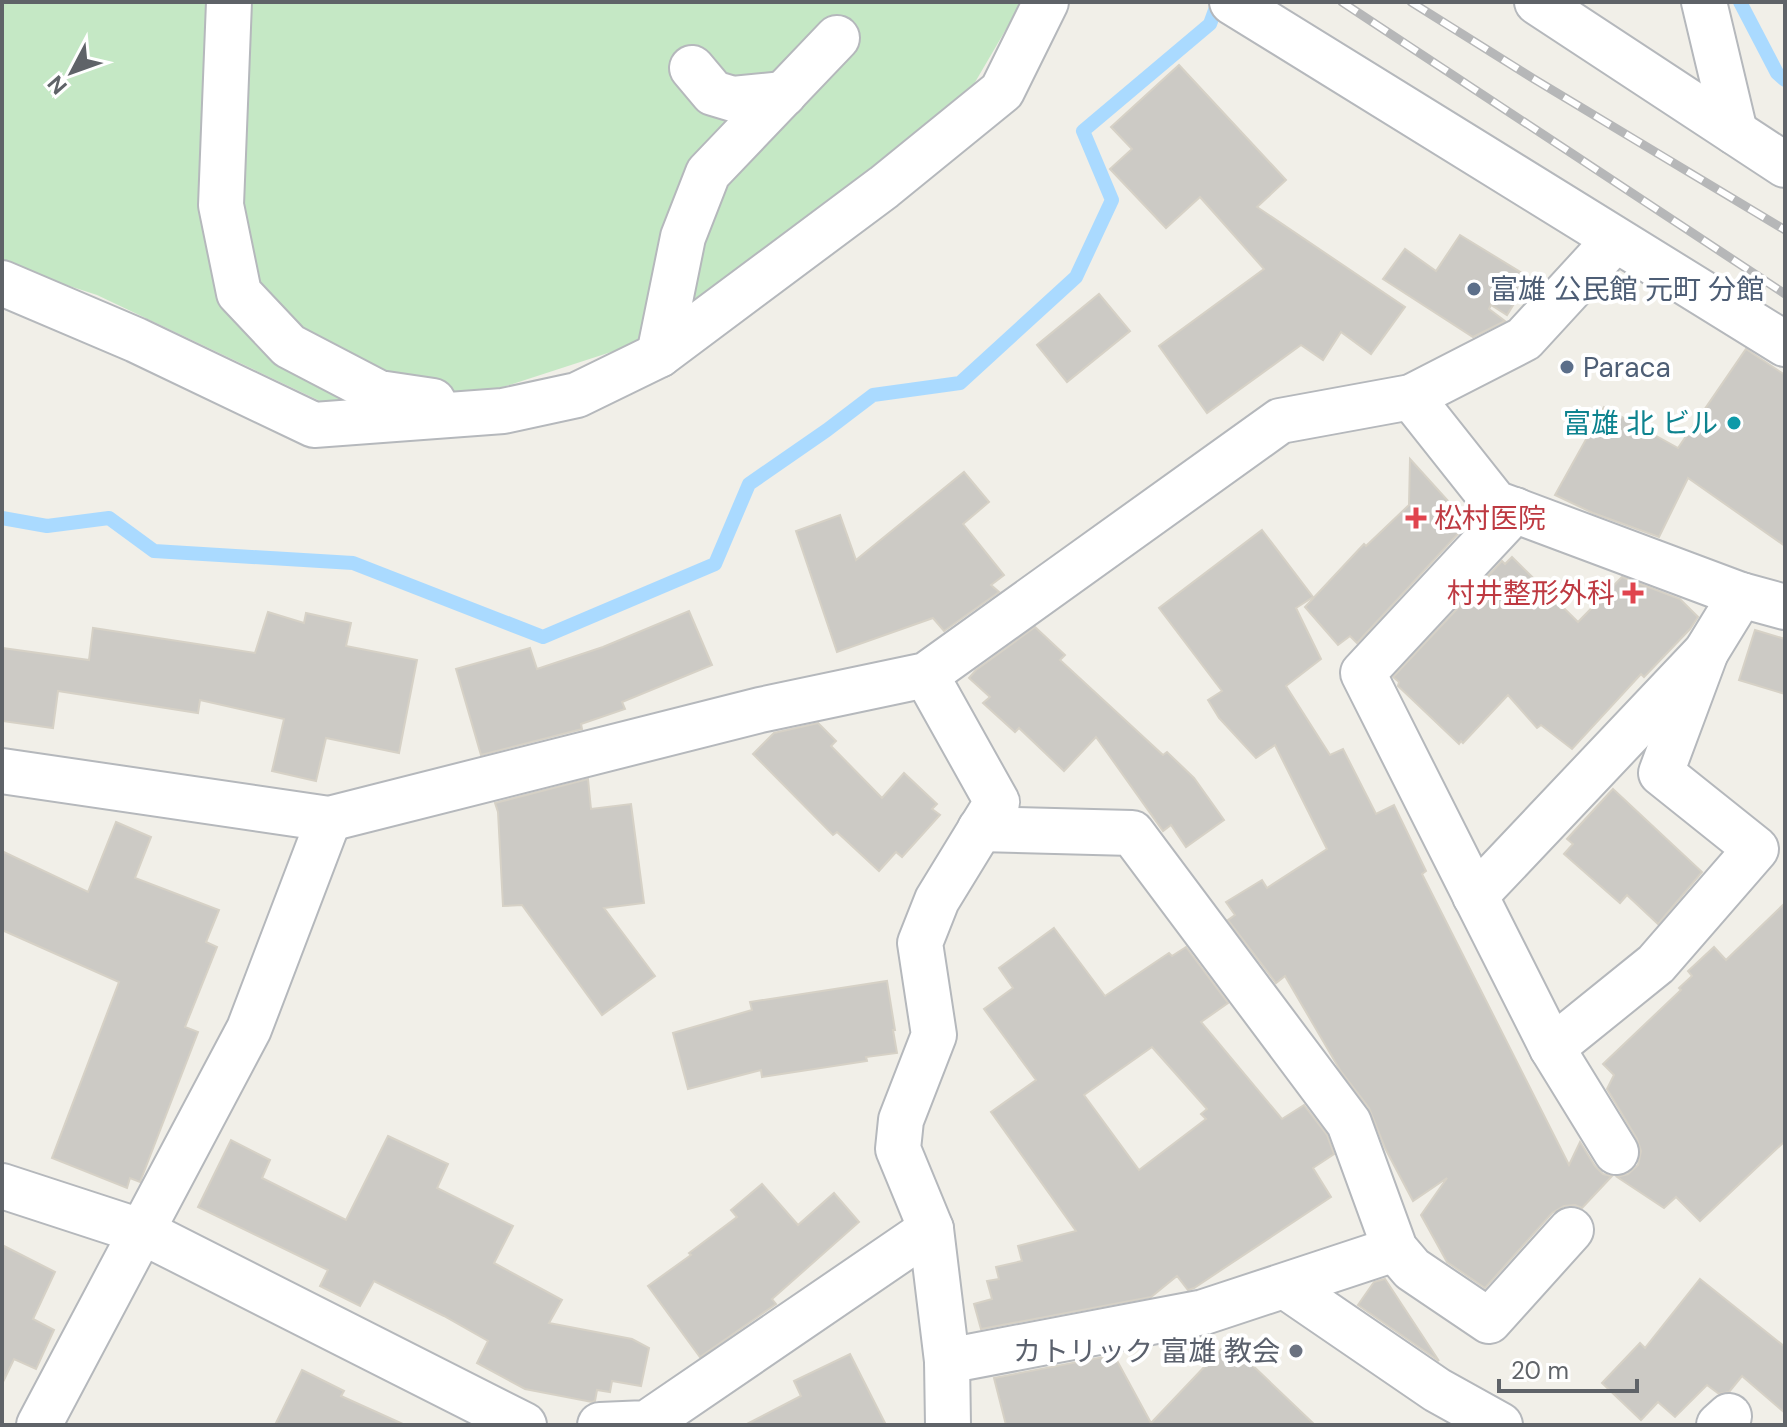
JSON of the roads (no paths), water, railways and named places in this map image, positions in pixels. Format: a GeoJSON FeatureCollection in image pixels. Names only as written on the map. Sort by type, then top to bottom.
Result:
{"type":"FeatureCollection","features":[{"type":"Feature","properties":{"kind":"street"},"geometry":{"type":"LineString","coordinates":[[229,2],[221,205],[239,293],[289,346],[379,393],[503,411]]}},
{"type":"Feature","properties":{"kind":"street"},"geometry":{"type":"LineString","coordinates":[[2,283],[136,340],[314,425],[503,411],[577,395],[659,355],[884,187],[1002,91],[1046,2]]}},
{"type":"Feature","properties":{"kind":"street"},"geometry":{"type":"LineString","coordinates":[[1232,2],[1785,344]]}},
{"type":"Feature","properties":{"kind":"street"},"geometry":{"type":"LineString","coordinates":[[1537,2],[1785,165]]}},
{"type":"Feature","properties":{"kind":"street"},"geometry":{"type":"LineString","coordinates":[[1704,2],[1735,132]]}},
{"type":"Feature","properties":{"kind":"street"},"geometry":{"type":"LineString","coordinates":[[659,355],[683,237],[708,173],[837,38]]}},
{"type":"Feature","properties":{"kind":"street"},"geometry":{"type":"LineString","coordinates":[[692,68],[713,93],[733,99],[784,94]]}},
{"type":"Feature","properties":{"kind":"street"},"geometry":{"type":"LineString","coordinates":[[2,771],[329,819],[760,710],[926,675],[1280,421],[1411,397],[1524,339],[1615,240]]}},
{"type":"Feature","properties":{"kind":"street"},"geometry":{"type":"LineString","coordinates":[[1411,397],[1495,503],[1741,595],[1785,607]]}},
{"type":"Feature","properties":{"kind":"street"},"geometry":{"type":"LineString","coordinates":[[1515,510],[1363,673],[1552,1048],[1616,1152]]}},
{"type":"Feature","properties":{"kind":"street"},"geometry":{"type":"LineString","coordinates":[[1552,1048],[1656,964],[1756,849],[1661,773],[1706,652],[1741,595]]}},
{"type":"Feature","properties":{"kind":"street"},"geometry":{"type":"LineString","coordinates":[[1475,896],[1706,652]]}},
{"type":"Feature","properties":{"kind":"street"},"geometry":{"type":"LineString","coordinates":[[926,675],[997,802],[937,900],[920,943],[934,1035],[901,1120],[898,1149],[931,1229],[947,1361],[948,1425]]}},
{"type":"Feature","properties":{"kind":"street"},"geometry":{"type":"LineString","coordinates":[[39,1425],[249,1029],[329,819]]}},
{"type":"Feature","properties":{"kind":"street"},"geometry":{"type":"LineString","coordinates":[[980,829],[1132,833],[1349,1123],[1395,1249],[1412,1269],[1489,1321],[1571,1230]]}},
{"type":"Feature","properties":{"kind":"street"},"geometry":{"type":"LineString","coordinates":[[2,1186],[143,1232],[524,1425]]}},
{"type":"Feature","properties":{"kind":"street"},"geometry":{"type":"LineString","coordinates":[[600,1425],[647,1423],[931,1229]]}},
{"type":"Feature","properties":{"kind":"street"},"geometry":{"type":"LineString","coordinates":[[947,1361],[1204,1312],[1395,1249]]}},
{"type":"Feature","properties":{"kind":"street"},"geometry":{"type":"LineString","coordinates":[[1285,1286],[1437,1390],[1500,1425]]}},
{"type":"Feature","properties":{"kind":"waterway"},"geometry":{"type":"LineString","coordinates":[[2,518],[47,526],[109,518],[154,551],[353,563],[543,637],[715,564],[749,484],[873,395],[960,383],[1076,277],[1112,200],[1083,131],[1210,24],[1218,2]]}},
{"type":"Feature","properties":{"kind":"waterway"},"geometry":{"type":"LineString","coordinates":[[1740,2],[1777,73],[1785,80]]}},
{"type":"Feature","properties":{"kind":"railway"},"geometry":{"type":"LineString","coordinates":[[1342,2],[1785,294]]}},
{"type":"Feature","properties":{"kind":"railway"},"geometry":{"type":"LineString","coordinates":[[1411,2],[1785,230]]}},
{"type":"Feature","properties":{"kind":"place","name":"富雄 公民館 元町 分館"},"geometry":{"type":"Point","coordinates":[1474,289]}},
{"type":"Feature","properties":{"kind":"place","name":"Paraca"},"geometry":{"type":"Point","coordinates":[1567,367]}},
{"type":"Feature","properties":{"kind":"place","name":"富雄 北 ビル"},"geometry":{"type":"Point","coordinates":[1734,423]}},
{"type":"Feature","properties":{"kind":"place","name":"松村医院"},"geometry":{"type":"Point","coordinates":[1416,518]}},
{"type":"Feature","properties":{"kind":"place","name":"村井整形外科"},"geometry":{"type":"Point","coordinates":[1633,593]}},
{"type":"Feature","properties":{"kind":"place","name":"カトリック 富雄 教会"},"geometry":{"type":"Point","coordinates":[1296,1351]}}]}
